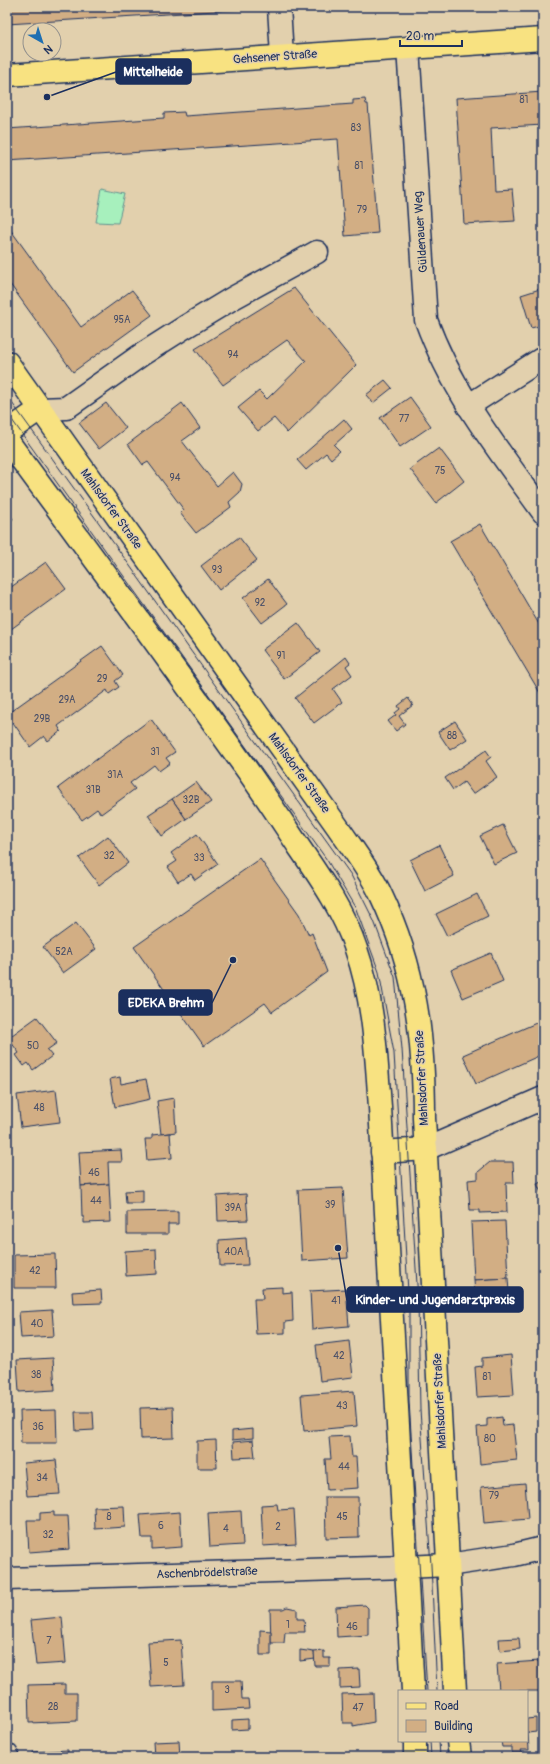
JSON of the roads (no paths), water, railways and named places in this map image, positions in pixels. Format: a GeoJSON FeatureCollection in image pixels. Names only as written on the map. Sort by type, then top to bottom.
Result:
{"type":"FeatureCollection","features":[{"type":"Feature","properties":{"kind":"main road","name":"Gehsener Straße"},"geometry":{"type":"LineString","coordinates":[[7,75],[543,39]]}},
{"type":"Feature","properties":{"kind":"main road","name":"Mahlsdorfer Straße"},"geometry":{"type":"LineString","coordinates":[[7,362],[337,826],[381,894],[407,962],[416,1002],[422,1048],[455,1690]]}},
{"type":"Feature","properties":{"kind":"main road"},"geometry":{"type":"LineString","coordinates":[[7,432],[40,409]]}},
{"type":"Feature","properties":{"kind":"main road"},"geometry":{"type":"LineString","coordinates":[[7,440],[134,611],[254,780],[323,882],[344,917],[356,949],[366,984],[372,1016],[382,1152],[413,1690]]}},
{"type":"Feature","properties":{"kind":"main road"},"geometry":{"type":"LineString","coordinates":[[382,1152],[426,1149]]}},
{"type":"Feature","properties":{"kind":"main road"},"geometry":{"type":"LineString","coordinates":[[406,1567],[448,1565]]}},
{"type":"Feature","properties":{"kind":"main road"},"geometry":{"type":"LineString","coordinates":[[415,1742],[415,1757]]}},
{"type":"Feature","properties":{"kind":"main road"},"geometry":{"type":"LineString","coordinates":[[458,1742],[460,1757]]}},
{"type":"Feature","properties":{"kind":"street"},"geometry":{"type":"LineString","coordinates":[[280,7],[282,56]]}},
{"type":"Feature","properties":{"kind":"street","name":"Güldenauer Weg"},"geometry":{"type":"LineString","coordinates":[[408,48],[426,320],[436,347],[468,406],[543,512]]}},
{"type":"Feature","properties":{"kind":"street"},"geometry":{"type":"LineString","coordinates":[[40,409],[66,408],[141,355],[185,327],[233,298],[318,252]]}},
{"type":"Feature","properties":{"kind":"street"},"geometry":{"type":"LineString","coordinates":[[468,406],[543,358]]}},
{"type":"Feature","properties":{"kind":"street"},"geometry":{"type":"LineString","coordinates":[[426,1149],[543,1098]]}},
{"type":"Feature","properties":{"kind":"street"},"geometry":{"type":"LineString","coordinates":[[448,1565],[514,1555],[543,1548]]}},
{"type":"Feature","properties":{"kind":"street","name":"Aschenbrödelstraße"},"geometry":{"type":"LineString","coordinates":[[7,1580],[406,1567]]}},
{"type":"Feature","properties":{"kind":"tram line"},"geometry":{"type":"LineString","coordinates":[[7,396],[351,875],[374,921],[395,977],[402,1049],[418,1300],[420,1410],[431,1565],[437,1690]]}},
{"type":"Feature","properties":{"kind":"tram line"},"geometry":{"type":"LineString","coordinates":[[7,413],[327,860],[356,909],[379,972],[394,1053],[409,1309],[409,1401],[427,1690]]}},
{"type":"Feature","properties":{"kind":"tram line"},"geometry":{"type":"LineString","coordinates":[[430,1742],[431,1757]]}},
{"type":"Feature","properties":{"kind":"tram line"},"geometry":{"type":"LineString","coordinates":[[439,1742],[440,1757]]}},
{"type":"Feature","properties":{"kind":"place","name":"Mittelheide"},"geometry":{"type":"Point","coordinates":[47,97]}},
{"type":"Feature","properties":{"kind":"place","name":"EDEKA Brehm"},"geometry":{"type":"Point","coordinates":[233,960]}},
{"type":"Feature","properties":{"kind":"place","name":"Kinder- und Jugendarztpraxis"},"geometry":{"type":"Point","coordinates":[338,1248]}}]}
